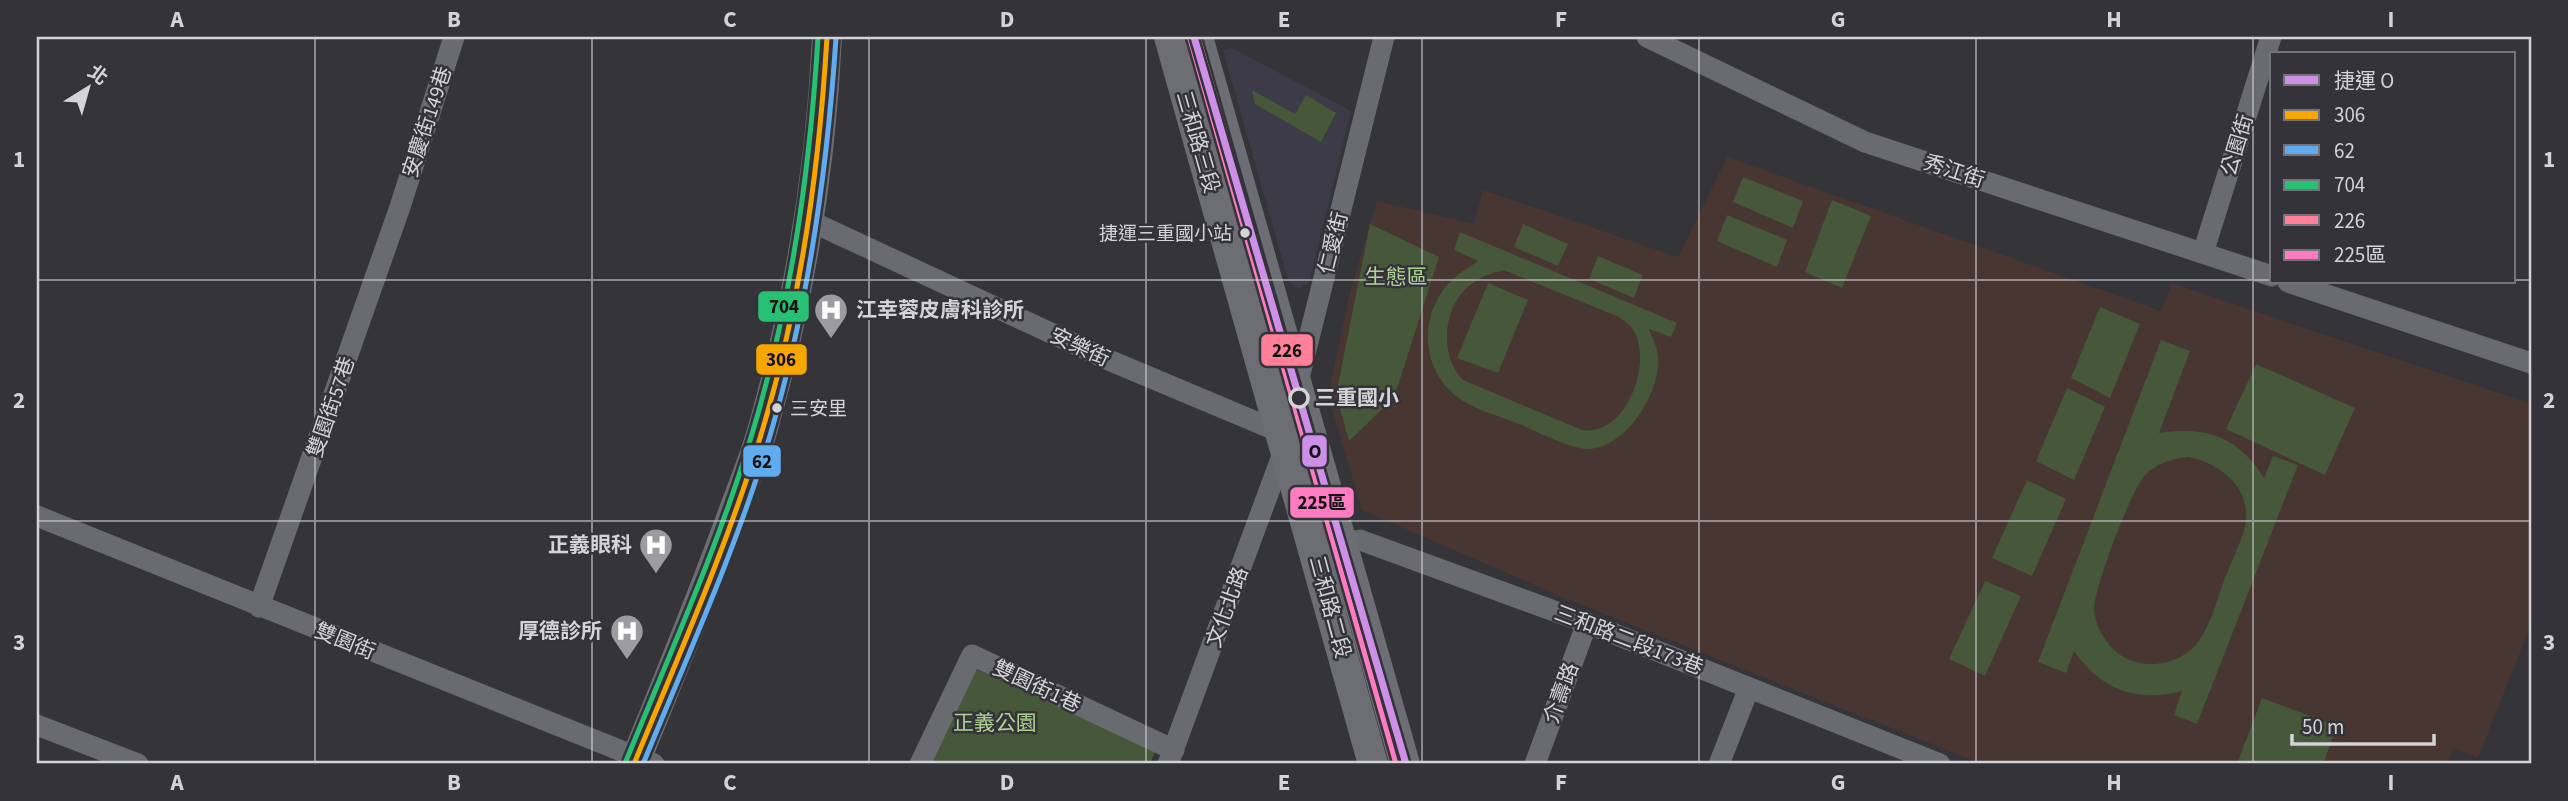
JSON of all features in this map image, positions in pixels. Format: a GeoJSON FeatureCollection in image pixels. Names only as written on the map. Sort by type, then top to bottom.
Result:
{"type":"FeatureCollection","features":[{"type":"Feature","properties":{"kind":"main road"},"geometry":{"type":"LineString","coordinates":[[642,762],[763,429],[798,283],[823,114],[827,37]]}},
{"type":"Feature","properties":{"kind":"main road","name":"三和路三段"},"geometry":{"type":"LineString","coordinates":[[1169,37],[1282,441]]}},
{"type":"Feature","properties":{"kind":"main road","name":"三和路三段"},"geometry":{"type":"LineString","coordinates":[[1198,37],[1296,389]]}},
{"type":"Feature","properties":{"kind":"main road","name":"三和路二段"},"geometry":{"type":"LineString","coordinates":[[1296,389],[1373,764]]}},
{"type":"Feature","properties":{"kind":"main road","name":"三和路二段"},"geometry":{"type":"LineString","coordinates":[[1282,441],[1328,545],[1405,764]]}},
{"type":"Feature","properties":{"kind":"street","name":"安慶街149巷"},"geometry":{"type":"LineString","coordinates":[[400,207],[454,37]]}},
{"type":"Feature","properties":{"kind":"street","name":"仁愛街"},"geometry":{"type":"LineString","coordinates":[[1282,441],[1384,37]]}},
{"type":"Feature","properties":{"kind":"street","name":"秀江街"},"geometry":{"type":"LineString","coordinates":[[1647,37],[1865,142],[2270,275]]}},
{"type":"Feature","properties":{"kind":"street","name":"公園街"},"geometry":{"type":"LineString","coordinates":[[2203,253],[2271,37]]}},
{"type":"Feature","properties":{"kind":"street","name":"雙園街57巷"},"geometry":{"type":"LineString","coordinates":[[259,607],[400,207]]}},
{"type":"Feature","properties":{"kind":"street","name":"安樂街"},"geometry":{"type":"LineString","coordinates":[[808,220],[1282,441]]}},
{"type":"Feature","properties":{"kind":"street"},"geometry":{"type":"LineString","coordinates":[[2294,284],[2531,363]]}},
{"type":"Feature","properties":{"kind":"street","name":"文化北路"},"geometry":{"type":"LineString","coordinates":[[1171,757],[1282,441]]}},
{"type":"Feature","properties":{"kind":"street","name":"雙園街"},"geometry":{"type":"LineString","coordinates":[[37,516],[642,762]]}},
{"type":"Feature","properties":{"kind":"street","name":"三和路二段173巷"},"geometry":{"type":"LineString","coordinates":[[1328,545],[1360,540],[1587,622],[1940,764]]}},
{"type":"Feature","properties":{"kind":"street","name":"介壽路"},"geometry":{"type":"LineString","coordinates":[[1535,764],[1587,622]]}},
{"type":"Feature","properties":{"kind":"street","name":"雙園街1巷"},"geometry":{"type":"LineString","coordinates":[[920,764],[972,655],[1171,757]]}},
{"type":"Feature","properties":{"kind":"street"},"geometry":{"type":"LineString","coordinates":[[1719,764],[1749,688]]}},
{"type":"Feature","properties":{"kind":"street"},"geometry":{"type":"LineString","coordinates":[[37,725],[138,764]]}},
{"type":"Feature","properties":{"kind":"shaded area"},"geometry":{"type":"Polygon","coordinates":[[[1232,48],[1351,111],[1309,283],[1299,288],[1289,283],[1223,50],[1232,48]]]}},
{"type":"Feature","properties":{"kind":"shaded area"},"geometry":{"type":"Polygon","coordinates":[[[1727,157],[2161,311],[2172,283],[2531,404],[2531,625],[2478,758],[2453,748],[2448,764],[1982,764],[1562,597],[1362,510],[1328,396],[1349,296],[1377,201],[1474,224],[1483,190],[1678,257],[1727,157]]]}},
{"type":"Feature","properties":{"kind":"green space"},"geometry":{"type":"Polygon","coordinates":[[[1252,90],[1295,114],[1306,95],[1336,113],[1321,142],[1255,104],[1252,90]]]}},
{"type":"Feature","properties":{"kind":"green space"},"geometry":{"type":"Polygon","coordinates":[[[1743,177],[1803,201],[1793,228],[1733,202],[1743,177]]]}},
{"type":"Feature","properties":{"kind":"green space"},"geometry":{"type":"Polygon","coordinates":[[[1832,200],[1871,216],[1842,288],[1805,272],[1832,200]]]}},
{"type":"Feature","properties":{"kind":"green space"},"geometry":{"type":"Polygon","coordinates":[[[1727,215],[1787,240],[1777,267],[1717,241],[1727,215]]]}},
{"type":"Feature","properties":{"kind":"green space","name":"生態區"},"geometry":{"type":"Polygon","coordinates":[[[1370,224],[1439,257],[1394,398],[1349,441],[1336,395],[1370,224]]]}},
{"type":"Feature","properties":{"kind":"green space"},"geometry":{"type":"Polygon","coordinates":[[[1523,224],[1568,244],[1558,266],[1514,247],[1523,224]]]}},
{"type":"Feature","properties":{"kind":"green space"},"geometry":{"type":"Polygon","coordinates":[[[1460,232],[1677,323],[1671,337],[1649,329],[1658,354],[1658,368],[1648,399],[1629,428],[1603,446],[1582,448],[1563,443],[1462,401],[1444,385],[1430,357],[1428,342],[1432,311],[1448,284],[1478,261],[1454,250],[1460,232]],[[1504,270],[1476,281],[1463,292],[1450,316],[1447,344],[1455,369],[1463,380],[1582,430],[1598,429],[1612,422],[1623,410],[1638,377],[1638,342],[1632,328],[1619,317],[1504,270]]]}},
{"type":"Feature","properties":{"kind":"green space"},"geometry":{"type":"Polygon","coordinates":[[[1598,256],[1643,275],[1634,298],[1589,279],[1598,256]]]}},
{"type":"Feature","properties":{"kind":"green space"},"geometry":{"type":"Polygon","coordinates":[[[1488,283],[1528,300],[1498,373],[1457,358],[1488,283]]]}},
{"type":"Feature","properties":{"kind":"green space"},"geometry":{"type":"Polygon","coordinates":[[[2100,307],[2140,324],[2110,398],[2071,378],[2100,307]]]}},
{"type":"Feature","properties":{"kind":"green space"},"geometry":{"type":"Polygon","coordinates":[[[2161,340],[2190,351],[2159,433],[2191,431],[2219,437],[2244,453],[2264,478],[2273,456],[2298,465],[2197,724],[2174,715],[2182,691],[2150,695],[2121,690],[2096,675],[2074,651],[2066,673],[2038,662],[2161,340]],[[2188,457],[2171,460],[2145,475],[2131,499],[2106,562],[2094,609],[2096,620],[2111,647],[2121,656],[2133,661],[2159,664],[2172,661],[2194,647],[2209,623],[2243,534],[2246,513],[2239,490],[2223,472],[2188,457]]]}},
{"type":"Feature","properties":{"kind":"green space"},"geometry":{"type":"Polygon","coordinates":[[[2256,364],[2355,408],[2325,475],[2226,429],[2256,364]]]}},
{"type":"Feature","properties":{"kind":"green space"},"geometry":{"type":"Polygon","coordinates":[[[2067,388],[2105,407],[2074,480],[2036,461],[2067,388]]]}},
{"type":"Feature","properties":{"kind":"green space"},"geometry":{"type":"Polygon","coordinates":[[[2027,480],[2066,499],[2032,576],[1992,558],[2027,480]]]}},
{"type":"Feature","properties":{"kind":"green space"},"geometry":{"type":"Polygon","coordinates":[[[1985,581],[2021,596],[1985,676],[1949,659],[1985,581]]]}},
{"type":"Feature","properties":{"kind":"green space","name":"正義公園"},"geometry":{"type":"Polygon","coordinates":[[[976,669],[1155,752],[1150,764],[929,764],[976,669]]]}},
{"type":"Feature","properties":{"kind":"green space"},"geometry":{"type":"Polygon","coordinates":[[[2262,698],[2337,726],[2323,764],[2237,764],[2262,698]]]}},
{"type":"Feature","properties":{"kind":"metro line","name":"O"},"geometry":{"type":"LineString","coordinates":[[1194,37],[1406,764]]}},
{"type":"Feature","properties":{"kind":"transit line","name":"704"},"geometry":{"type":"LineString","coordinates":[[626,761],[725,517],[766,385],[797,237],[810,137],[818,37]]}},
{"type":"Feature","properties":{"kind":"transit line","name":"306"},"geometry":{"type":"LineString","coordinates":[[634,764],[732,521],[774,389],[806,239],[819,138],[827,37]]}},
{"type":"Feature","properties":{"kind":"transit line","name":"226"},"geometry":{"type":"LineString","coordinates":[[1198,37],[1405,764]]}},
{"type":"Feature","properties":{"kind":"transit line","name":"62"},"geometry":{"type":"LineString","coordinates":[[643,764],[742,521],[783,390],[814,240],[836,38]]}},
{"type":"Feature","properties":{"kind":"transit line","name":"225區"},"geometry":{"type":"LineString","coordinates":[[1190,39],[1396,764]]}},
{"type":"Feature","properties":{"kind":"place","name":"捷運三重國小站"},"geometry":{"type":"Point","coordinates":[1245,233]}},
{"type":"Feature","properties":{"kind":"place","name":"江幸蓉皮膚科診所"},"geometry":{"type":"Point","coordinates":[831,340]}},
{"type":"Feature","properties":{"kind":"place","name":"三重國小"},"geometry":{"type":"Point","coordinates":[1299,398]}},
{"type":"Feature","properties":{"kind":"place","name":"三安里"},"geometry":{"type":"Point","coordinates":[777,408]}},
{"type":"Feature","properties":{"kind":"place","name":"正義眼科"},"geometry":{"type":"Point","coordinates":[656,575]}},
{"type":"Feature","properties":{"kind":"place","name":"厚德診所"},"geometry":{"type":"Point","coordinates":[627,661]}}]}
